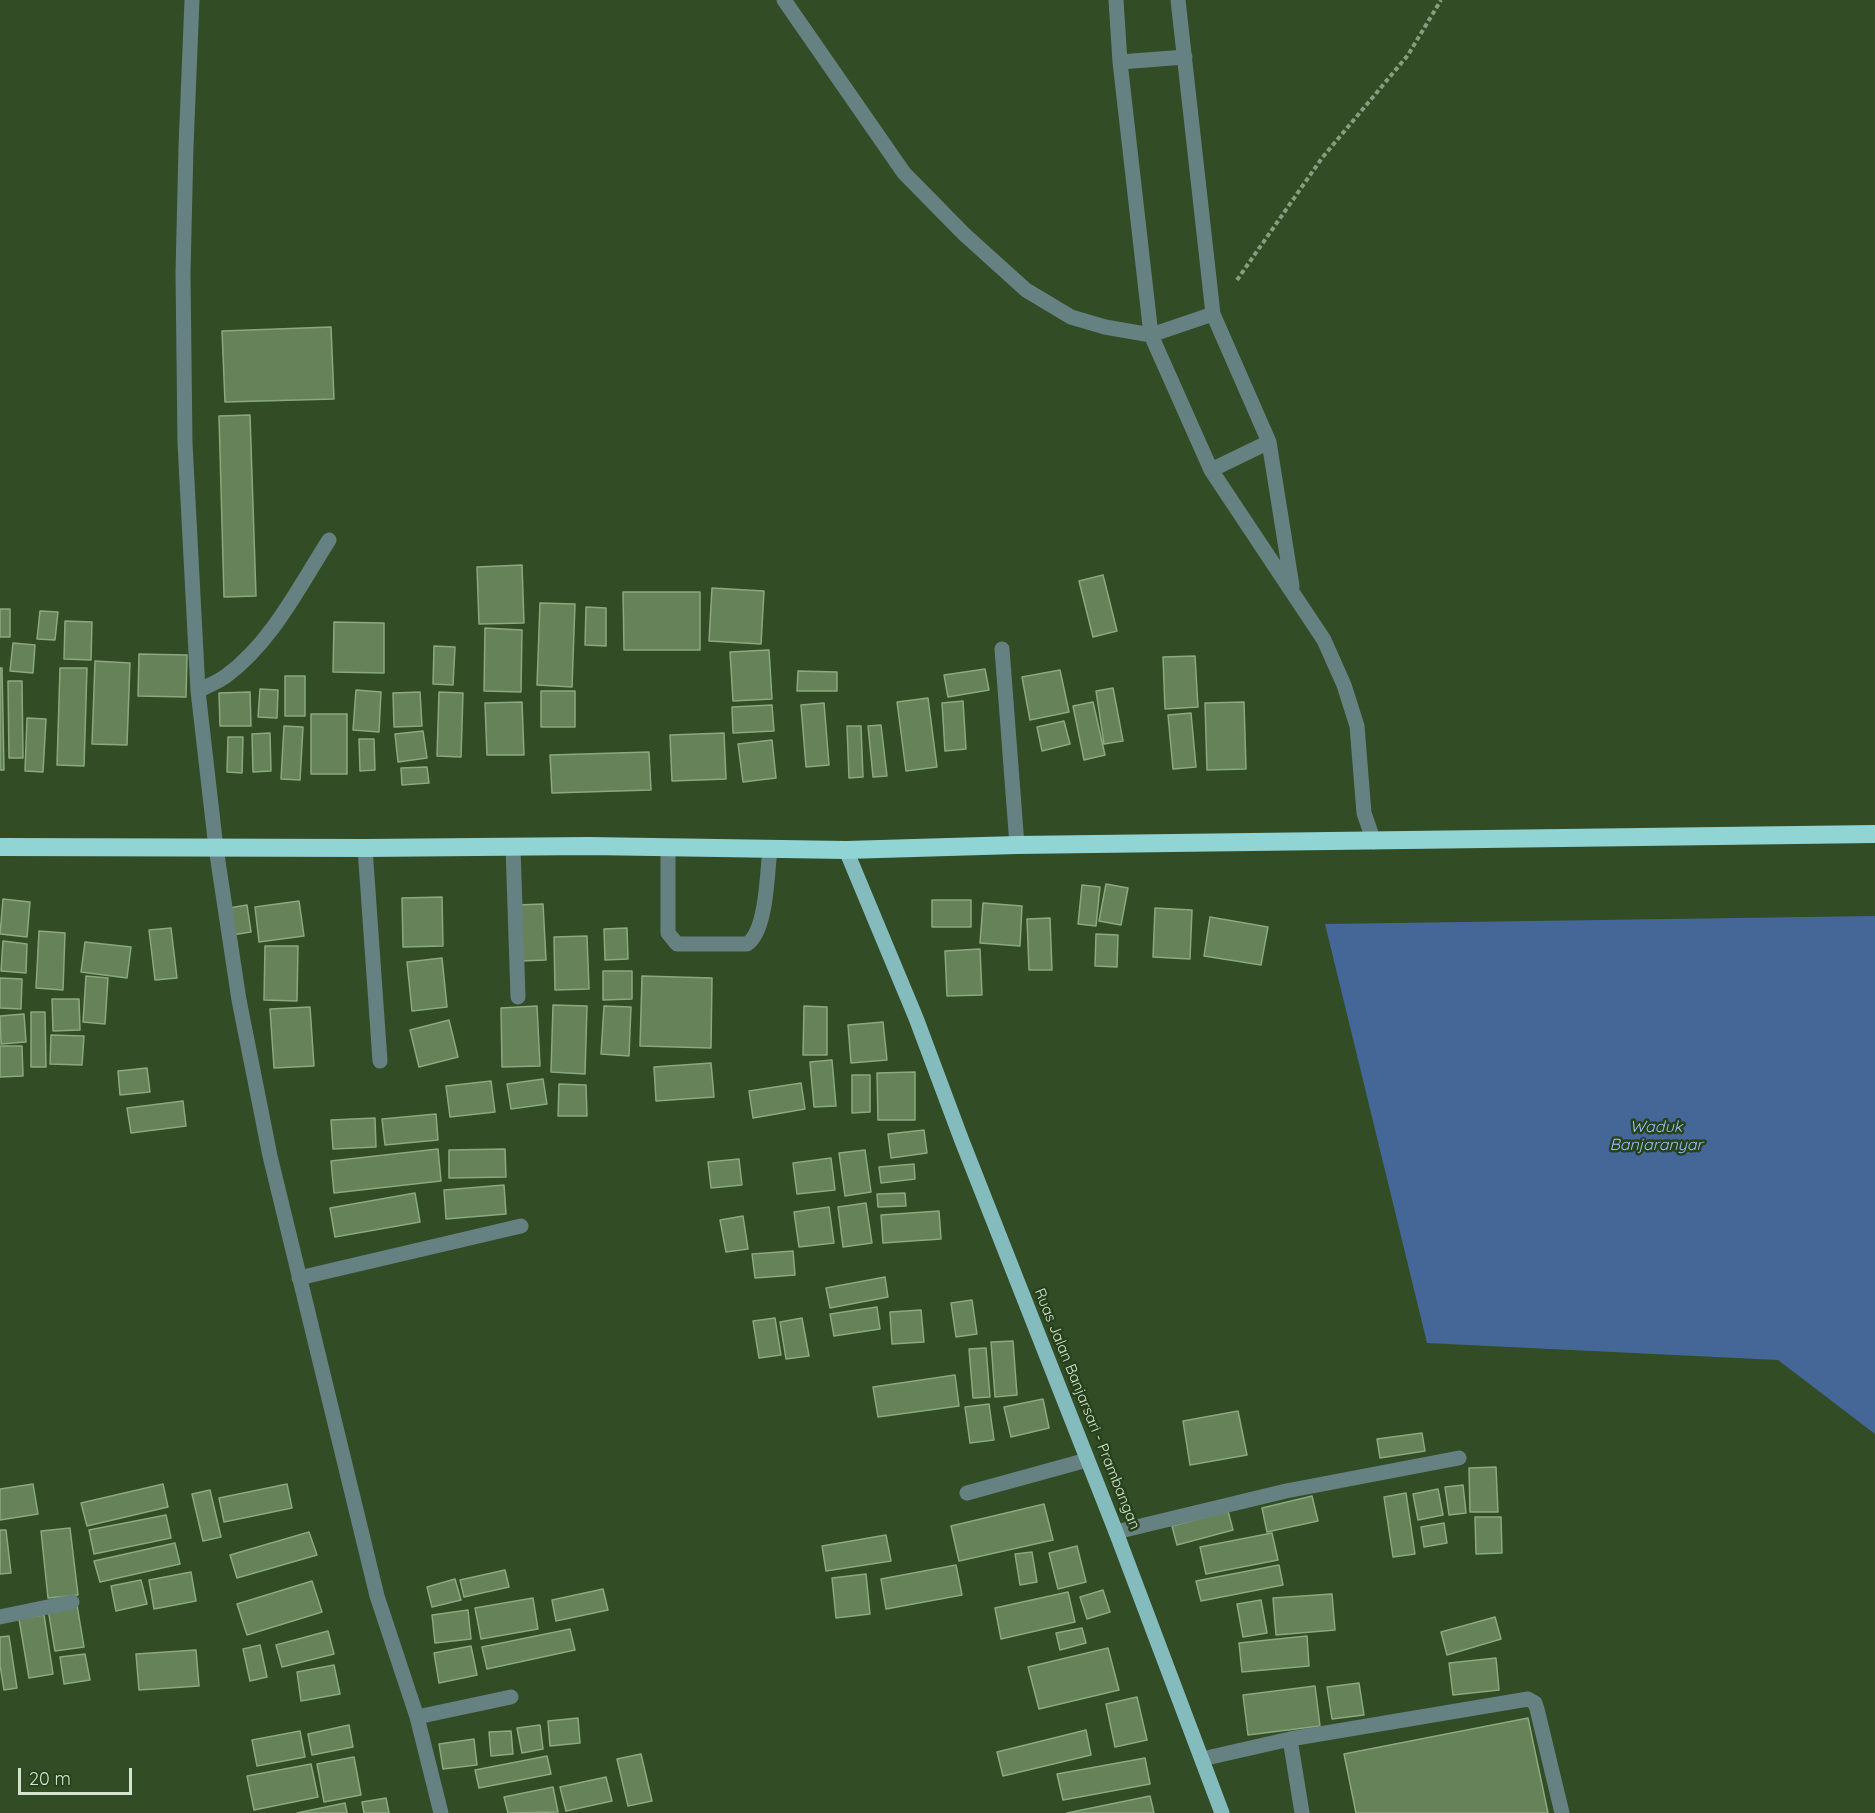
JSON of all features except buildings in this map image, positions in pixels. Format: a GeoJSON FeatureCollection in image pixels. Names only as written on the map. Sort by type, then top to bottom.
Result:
{"type":"FeatureCollection","features":[{"type":"Feature","properties":{"kind":"highway"},"geometry":{"type":"LineString","coordinates":[[0,846],[668,847],[846,850],[1017,845],[1875,834]]}},
{"type":"Feature","properties":{"kind":"main road","name":"Ruas Jalan Banjarsari - Prambangan"},"geometry":{"type":"LineString","coordinates":[[846,850],[916,1018],[1116,1532],[1222,1813]]}},
{"type":"Feature","properties":{"kind":"street"},"geometry":{"type":"LineString","coordinates":[[192,0],[183,273],[185,443],[198,691],[216,848],[239,1000],[270,1156],[367,1545],[377,1596],[417,1717],[441,1813]]}},
{"type":"Feature","properties":{"kind":"street"},"geometry":{"type":"LineString","coordinates":[[783,0],[904,173],[964,234],[1026,290],[1071,317],[1105,327],[1151,335],[1213,314]]}},
{"type":"Feature","properties":{"kind":"street"},"geometry":{"type":"LineString","coordinates":[[1116,0],[1120,62],[1151,335],[1211,470],[1324,640],[1344,685],[1357,726],[1364,813],[1374,842]]}},
{"type":"Feature","properties":{"kind":"street"},"geometry":{"type":"LineString","coordinates":[[1178,0],[1213,314],[1269,442],[1293,592]]}},
{"type":"Feature","properties":{"kind":"street"},"geometry":{"type":"LineString","coordinates":[[1120,62],[1185,57]]}},
{"type":"Feature","properties":{"kind":"street"},"geometry":{"type":"LineString","coordinates":[[1211,470],[1269,442]]}},
{"type":"Feature","properties":{"kind":"street"},"geometry":{"type":"LineString","coordinates":[[198,691],[225,677],[252,653],[279,619],[329,540]]}},
{"type":"Feature","properties":{"kind":"street"},"geometry":{"type":"LineString","coordinates":[[1002,649],[1017,845]]}},
{"type":"Feature","properties":{"kind":"street"},"geometry":{"type":"LineString","coordinates":[[513,847],[519,997]]}},
{"type":"Feature","properties":{"kind":"street"},"geometry":{"type":"LineString","coordinates":[[668,847],[668,933],[677,944],[747,944],[755,936],[764,905],[770,849]]}},
{"type":"Feature","properties":{"kind":"street"},"geometry":{"type":"LineString","coordinates":[[365,848],[380,1061]]}},
{"type":"Feature","properties":{"kind":"street"},"geometry":{"type":"LineString","coordinates":[[299,1278],[521,1226]]}},
{"type":"Feature","properties":{"kind":"street"},"geometry":{"type":"LineString","coordinates":[[1116,1532],[1286,1491],[1459,1458]]}},
{"type":"Feature","properties":{"kind":"street"},"geometry":{"type":"LineString","coordinates":[[967,1493],[1088,1460]]}},
{"type":"Feature","properties":{"kind":"street"},"geometry":{"type":"LineString","coordinates":[[0,1617],[72,1602]]}},
{"type":"Feature","properties":{"kind":"street"},"geometry":{"type":"LineString","coordinates":[[417,1717],[511,1697]]}},
{"type":"Feature","properties":{"kind":"street"},"geometry":{"type":"LineString","coordinates":[[1202,1759],[1290,1739],[1528,1699],[1537,1709],[1563,1813]]}},
{"type":"Feature","properties":{"kind":"street"},"geometry":{"type":"LineString","coordinates":[[1290,1739],[1302,1813]]}},
{"type":"Feature","properties":{"kind":"path"},"geometry":{"type":"LineString","coordinates":[[1213,314],[1322,158],[1408,55],[1441,0]]}},
{"type":"Feature","properties":{"kind":"water","name":"Waduk Banjaranyar"},"geometry":{"type":"Polygon","coordinates":[[[1875,916],[1875,1434],[1778,1360],[1427,1343],[1325,924],[1875,916]]]}}]}
